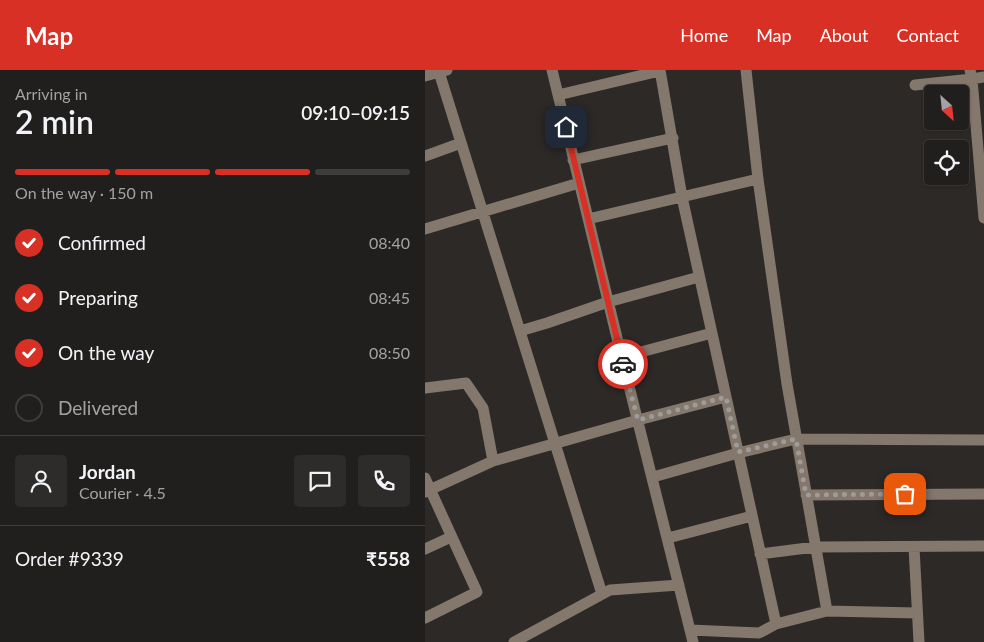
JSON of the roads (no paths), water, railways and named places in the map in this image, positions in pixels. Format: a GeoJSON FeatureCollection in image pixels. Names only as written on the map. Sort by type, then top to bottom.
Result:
{"type":"FeatureCollection","features":[{"type":"Feature","properties":{"kind":"street"},"geometry":{"type":"LineString","coordinates":[[552,70],[621,357],[653,477],[693,642]]}},
{"type":"Feature","properties":{"kind":"street"},"geometry":{"type":"LineString","coordinates":[[746,70],[758,179],[787,384],[827,611]]}},
{"type":"Feature","properties":{"kind":"street"},"geometry":{"type":"LineString","coordinates":[[425,76],[443,71],[461,143],[602,594]]}},
{"type":"Feature","properties":{"kind":"street"},"geometry":{"type":"LineString","coordinates":[[559,95],[660,71],[682,197],[776,624]]}},
{"type":"Feature","properties":{"kind":"street"},"geometry":{"type":"LineString","coordinates":[[971,75],[980,131],[984,218]]}},
{"type":"Feature","properties":{"kind":"street"},"geometry":{"type":"LineString","coordinates":[[915,85],[971,75],[984,77]]}},
{"type":"Feature","properties":{"kind":"street"},"geometry":{"type":"LineString","coordinates":[[573,160],[673,138]]}},
{"type":"Feature","properties":{"kind":"street"},"geometry":{"type":"LineString","coordinates":[[425,156],[461,143]]}},
{"type":"Feature","properties":{"kind":"street"},"geometry":{"type":"LineString","coordinates":[[588,219],[758,179]]}},
{"type":"Feature","properties":{"kind":"street"},"geometry":{"type":"LineString","coordinates":[[425,229],[579,183]]}},
{"type":"Feature","properties":{"kind":"street"},"geometry":{"type":"LineString","coordinates":[[520,331],[547,324],[608,302],[699,277]]}},
{"type":"Feature","properties":{"kind":"street"},"geometry":{"type":"LineString","coordinates":[[621,357],[712,333]]}},
{"type":"Feature","properties":{"kind":"street"},"geometry":{"type":"LineString","coordinates":[[425,388],[466,383],[483,408],[493,461]]}},
{"type":"Feature","properties":{"kind":"street"},"geometry":{"type":"LineString","coordinates":[[427,491],[493,461],[726,397]]}},
{"type":"Feature","properties":{"kind":"street"},"geometry":{"type":"LineString","coordinates":[[653,477],[738,452],[796,439],[984,440]]}},
{"type":"Feature","properties":{"kind":"street"},"geometry":{"type":"LineString","coordinates":[[425,478],[427,491],[477,592],[425,618]]}},
{"type":"Feature","properties":{"kind":"street"},"geometry":{"type":"LineString","coordinates":[[806,495],[984,494]]}},
{"type":"Feature","properties":{"kind":"street"},"geometry":{"type":"LineString","coordinates":[[668,538],[752,516]]}},
{"type":"Feature","properties":{"kind":"street"},"geometry":{"type":"LineString","coordinates":[[425,548],[451,537]]}},
{"type":"Feature","properties":{"kind":"street"},"geometry":{"type":"LineString","coordinates":[[760,554],[815,547],[984,546]]}},
{"type":"Feature","properties":{"kind":"street"},"geometry":{"type":"LineString","coordinates":[[914,547],[919,642]]}},
{"type":"Feature","properties":{"kind":"street"},"geometry":{"type":"LineString","coordinates":[[514,642],[610,590],[679,585]]}},
{"type":"Feature","properties":{"kind":"street"},"geometry":{"type":"LineString","coordinates":[[690,630],[759,633],[776,624],[827,611],[917,613]]}}]}
